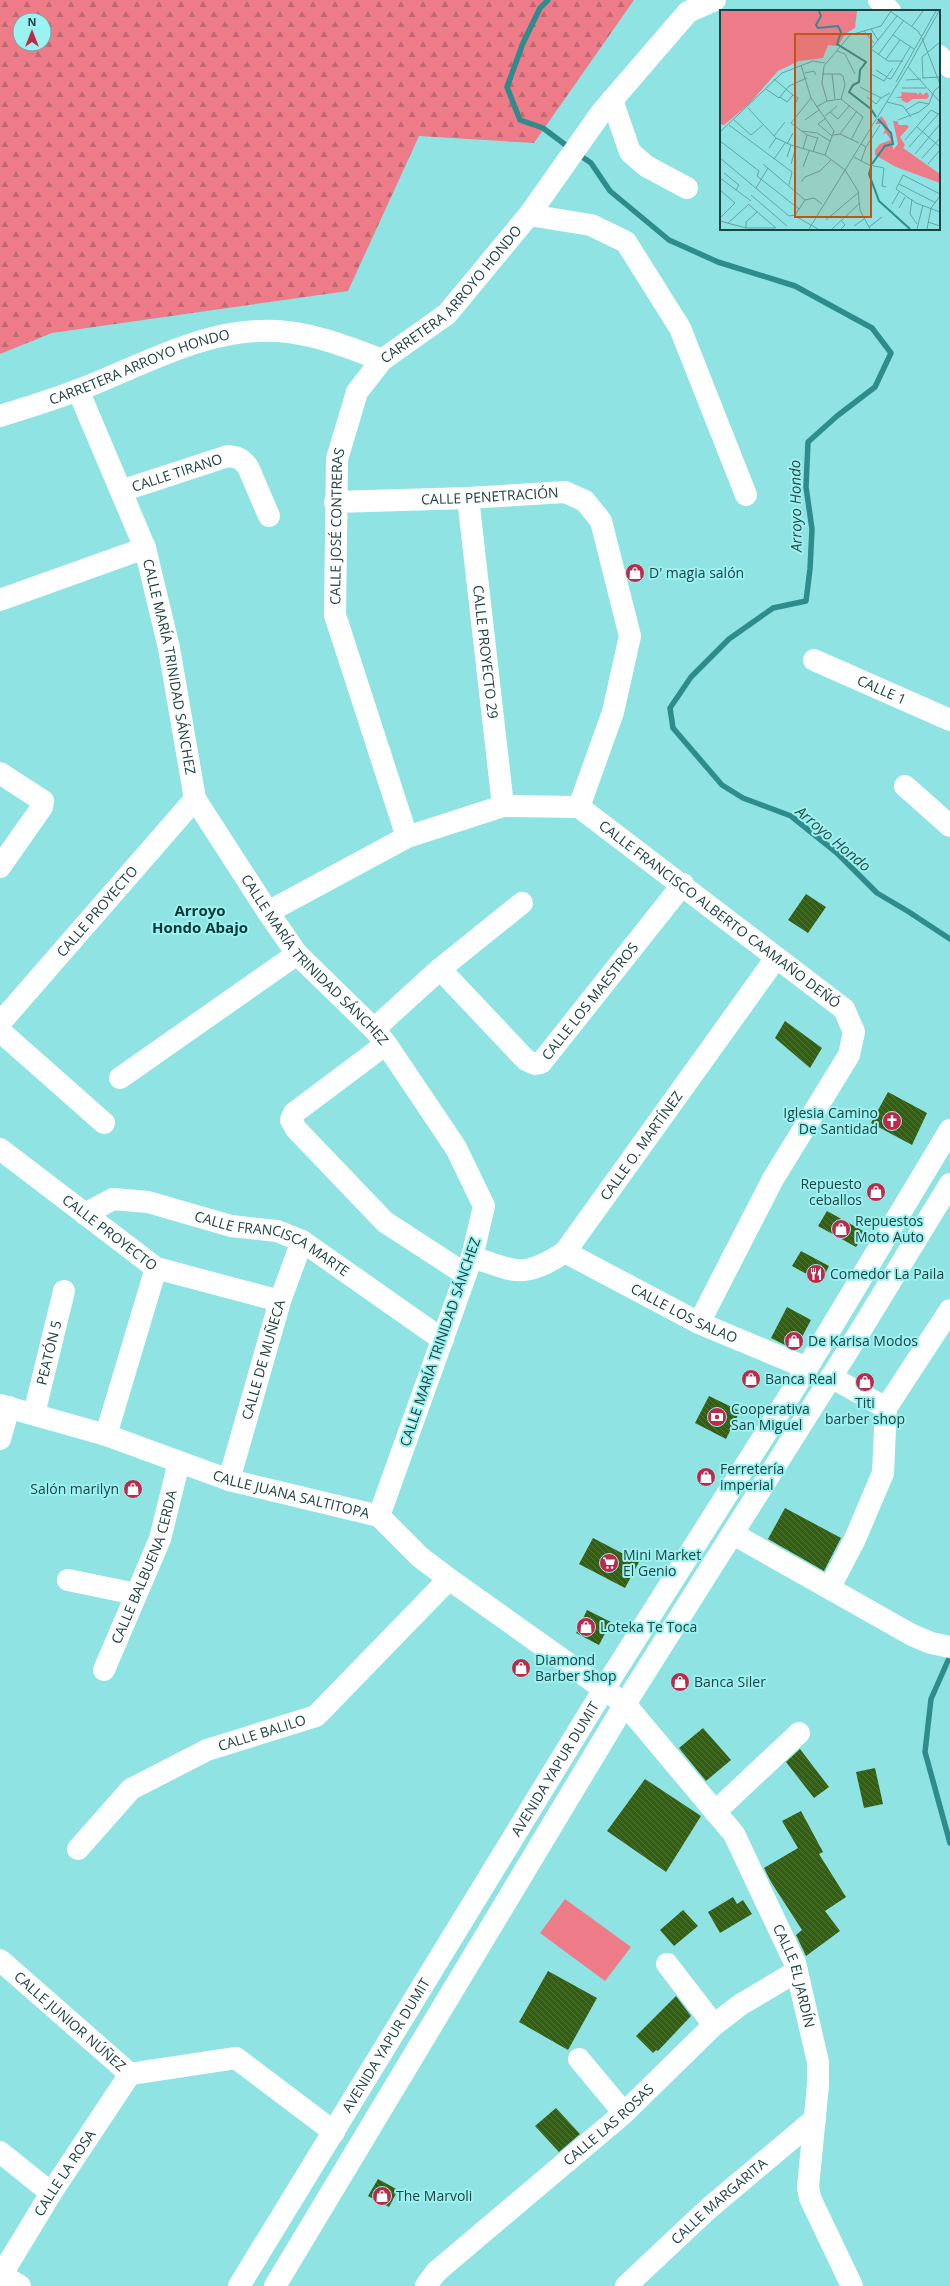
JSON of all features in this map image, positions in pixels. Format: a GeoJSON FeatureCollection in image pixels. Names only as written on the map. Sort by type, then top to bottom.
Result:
{"type":"FeatureCollection","features":[{"type":"Feature","properties":{"kind":"street","name":"CARRETERA ARROYO HONDO"},"geometry":{"type":"LineString","coordinates":[[0,416],[78,390],[168,352],[220,335],[276,331],[306,335],[382,360],[447,314],[529,215],[606,107],[688,12],[715,0]]}},
{"type":"Feature","properties":{"kind":"street"},"geometry":{"type":"LineString","coordinates":[[879,0],[889,10]]}},
{"type":"Feature","properties":{"kind":"street"},"geometry":{"type":"LineString","coordinates":[[940,57],[950,67]]}},
{"type":"Feature","properties":{"kind":"street"},"geometry":{"type":"LineString","coordinates":[[606,107],[630,152],[646,166],[686,188]]}},
{"type":"Feature","properties":{"kind":"street"},"geometry":{"type":"LineString","coordinates":[[529,215],[591,225],[626,242],[680,328],[746,495]]}},
{"type":"Feature","properties":{"kind":"street","name":"CALLE JOSÉ CONTRERAS"},"geometry":{"type":"LineString","coordinates":[[382,360],[357,392],[337,460],[335,502],[335,614],[406,837]]}},
{"type":"Feature","properties":{"kind":"street","name":"CALLE MARÍA TRINIDAD SÁNCHEZ"},"geometry":{"type":"LineString","coordinates":[[78,390],[145,548],[169,648],[195,800],[297,954],[380,1037],[456,1148],[484,1206],[469,1266],[379,1516]]}},
{"type":"Feature","properties":{"kind":"street","name":"CALLE TIRANO"},"geometry":{"type":"LineString","coordinates":[[121,491],[228,456],[237,457],[244,460],[248,467],[269,516]]}},
{"type":"Feature","properties":{"kind":"street","name":"CALLE PENETRACIÓN"},"geometry":{"type":"LineString","coordinates":[[335,502],[468,498],[565,492],[585,501],[601,520],[630,636],[613,712],[579,806]]}},
{"type":"Feature","properties":{"kind":"street","name":"CALLE PROYECTO 29"},"geometry":{"type":"LineString","coordinates":[[468,498],[503,806]]}},
{"type":"Feature","properties":{"kind":"street"},"geometry":{"type":"LineString","coordinates":[[0,600],[145,548]]}},
{"type":"Feature","properties":{"kind":"street","name":"CALLE 1"},"geometry":{"type":"LineString","coordinates":[[814,660],[950,720]]}},
{"type":"Feature","properties":{"kind":"street"},"geometry":{"type":"LineString","coordinates":[[0,773],[43,801],[42,807],[0,867]]}},
{"type":"Feature","properties":{"kind":"street"},"geometry":{"type":"LineString","coordinates":[[905,786],[948,819]]}},
{"type":"Feature","properties":{"kind":"street","name":"CALLE PROYECTO"},"geometry":{"type":"LineString","coordinates":[[0,1023],[195,800]]}},
{"type":"Feature","properties":{"kind":"street"},"geometry":{"type":"LineString","coordinates":[[268,912],[406,837],[503,806],[579,806]]}},
{"type":"Feature","properties":{"kind":"street","name":"CALLE FRANCISCO ALBERTO CAAMAÑO DEÑÓ"},"geometry":{"type":"LineString","coordinates":[[579,806],[683,884],[844,1010],[854,1032],[849,1055],[773,1179],[699,1323]]}},
{"type":"Feature","properties":{"kind":"street","name":"CALLE LOS MAESTROS"},"geometry":{"type":"LineString","coordinates":[[440,969],[526,1060],[534,1064],[542,1063],[683,884]]}},
{"type":"Feature","properties":{"kind":"street"},"geometry":{"type":"LineString","coordinates":[[380,1037],[440,969],[522,903]]}},
{"type":"Feature","properties":{"kind":"street"},"geometry":{"type":"LineString","coordinates":[[120,1078],[297,954]]}},
{"type":"Feature","properties":{"kind":"street","name":"CALLE O. MARTÍNEZ"},"geometry":{"type":"LineString","coordinates":[[380,1037],[294,1113],[291,1120],[296,1129],[384,1222],[469,1266],[519,1272],[542,1267],[565,1252],[776,958]]}},
{"type":"Feature","properties":{"kind":"street"},"geometry":{"type":"LineString","coordinates":[[0,1031],[104,1123]]}},
{"type":"Feature","properties":{"kind":"street","name":"AVENIDA YAPUR DUMIT"},"geometry":{"type":"LineString","coordinates":[[239,2286],[604,1689],[807,1368],[950,1130]]}},
{"type":"Feature","properties":{"kind":"street","name":"CALLE PROYECTO"},"geometry":{"type":"LineString","coordinates":[[0,1148],[156,1268],[280,1301]]}},
{"type":"Feature","properties":{"kind":"street","name":"AVENIDA YAPUR DUMIT"},"geometry":{"type":"LineString","coordinates":[[275,2286],[625,1704],[733,1534],[950,1184]]}},
{"type":"Feature","properties":{"kind":"street","name":"CALLE FRANCISCA MARTE"},"geometry":{"type":"LineString","coordinates":[[84,1214],[113,1199],[148,1202],[231,1226],[277,1231],[302,1241],[443,1340]]}},
{"type":"Feature","properties":{"kind":"street","name":"CALLE DE MUÑECA"},"geometry":{"type":"LineString","coordinates":[[229,1480],[280,1301],[302,1241]]}},
{"type":"Feature","properties":{"kind":"street","name":"CALLE LOS SALAO"},"geometry":{"type":"LineString","coordinates":[[565,1252],[699,1323],[807,1368]]}},
{"type":"Feature","properties":{"kind":"street"},"geometry":{"type":"LineString","coordinates":[[106,1435],[156,1268]]}},
{"type":"Feature","properties":{"kind":"street","name":"PEATÓN 5"},"geometry":{"type":"LineString","coordinates":[[34,1414],[64,1291]]}},
{"type":"Feature","properties":{"kind":"street"},"geometry":{"type":"LineString","coordinates":[[830,1587],[855,1539],[883,1473],[886,1408],[950,1310]]}},
{"type":"Feature","properties":{"kind":"street"},"geometry":{"type":"LineString","coordinates":[[831,1377],[886,1408]]}},
{"type":"Feature","properties":{"kind":"street"},"geometry":{"type":"LineString","coordinates":[[0,1439],[4,1406]]}},
{"type":"Feature","properties":{"kind":"street","name":"CALLE JUANA SALTITOPA"},"geometry":{"type":"LineString","coordinates":[[4,1406],[106,1435],[229,1480],[379,1516],[420,1557],[625,1704]]}},
{"type":"Feature","properties":{"kind":"street","name":"CALLE BALBUENA CERDA"},"geometry":{"type":"LineString","coordinates":[[104,1670],[160,1539],[180,1462]]}},
{"type":"Feature","properties":{"kind":"street"},"geometry":{"type":"LineString","coordinates":[[733,1534],[830,1587],[912,1635],[940,1645]]}},
{"type":"Feature","properties":{"kind":"street","name":"CALLE BALILO"},"geometry":{"type":"LineString","coordinates":[[78,1849],[131,1789],[207,1750],[316,1716],[449,1579]]}},
{"type":"Feature","properties":{"kind":"street"},"geometry":{"type":"LineString","coordinates":[[68,1580],[136,1594]]}},
{"type":"Feature","properties":{"kind":"street","name":"CALLE EL JARDÍN"},"geometry":{"type":"LineString","coordinates":[[625,1704],[734,1834],[797,1971],[818,2062],[818,2085],[808,2187],[810,2198],[852,2286]]}},
{"type":"Feature","properties":{"kind":"street"},"geometry":{"type":"LineString","coordinates":[[715,1812],[799,1733]]}},
{"type":"Feature","properties":{"kind":"street","name":"CALLE JUNIOR NÚÑEZ"},"geometry":{"type":"LineString","coordinates":[[0,1960],[130,2074],[236,2058],[334,2132]]}},
{"type":"Feature","properties":{"kind":"street"},"geometry":{"type":"LineString","coordinates":[[666,1964],[714,2025]]}},
{"type":"Feature","properties":{"kind":"street","name":"CALLE LAS ROSAS"},"geometry":{"type":"LineString","coordinates":[[426,2286],[436,2272],[624,2112],[714,2025],[740,2005],[797,1971]]}},
{"type":"Feature","properties":{"kind":"street"},"geometry":{"type":"LineString","coordinates":[[578,2058],[624,2112]]}},
{"type":"Feature","properties":{"kind":"street","name":"CALLE LA ROSA"},"geometry":{"type":"LineString","coordinates":[[0,2273],[5,2269],[51,2193],[130,2074]]}},
{"type":"Feature","properties":{"kind":"street","name":"CALLE MARGARITA"},"geometry":{"type":"LineString","coordinates":[[626,2286],[708,2209],[814,2119]]}},
{"type":"Feature","properties":{"kind":"street"},"geometry":{"type":"LineString","coordinates":[[0,2152],[51,2193]]}},
{"type":"Feature","properties":{"kind":"street"},"geometry":{"type":"LineString","coordinates":[[0,2273],[20,2286]]}},
{"type":"Feature","properties":{"kind":"green space"},"geometry":{"type":"Polygon","coordinates":[[[0,0],[634,0],[534,143],[419,136],[348,291],[52,333],[0,354],[0,0]]]}},
{"type":"Feature","properties":{"kind":"green space"},"geometry":{"type":"Polygon","coordinates":[[[565,1899],[631,1947],[605,1981],[540,1933],[565,1899]]]}},
{"type":"Feature","properties":{"kind":"building"},"geometry":{"type":"Polygon","coordinates":[[[806,894],[826,907],[808,933],[788,920],[806,894]]]}},
{"type":"Feature","properties":{"kind":"building"},"geometry":{"type":"Polygon","coordinates":[[[785,1021],[822,1048],[810,1068],[775,1038],[785,1021]]]}},
{"type":"Feature","properties":{"kind":"building"},"geometry":{"type":"Polygon","coordinates":[[[888,1092],[927,1113],[912,1145],[871,1123],[888,1092]]]}},
{"type":"Feature","properties":{"kind":"building","name":"Repuestos Moto Auto"},"geometry":{"type":"Polygon","coordinates":[[[827,1211],[865,1232],[856,1247],[818,1226],[827,1211]]]}},
{"type":"Feature","properties":{"kind":"building","name":"Comedor La Paila"},"geometry":{"type":"Polygon","coordinates":[[[801,1251],[829,1266],[821,1282],[792,1266],[801,1251]]]}},
{"type":"Feature","properties":{"kind":"building"},"geometry":{"type":"Polygon","coordinates":[[[787,1307],[811,1320],[795,1350],[771,1338],[787,1307]]]}},
{"type":"Feature","properties":{"kind":"building","name":"Cooperativa San Miguel"},"geometry":{"type":"Polygon","coordinates":[[[709,1396],[740,1411],[726,1439],[695,1423],[709,1396]]]}},
{"type":"Feature","properties":{"kind":"building"},"geometry":{"type":"Polygon","coordinates":[[[785,1508],[841,1538],[824,1571],[768,1539],[785,1508]]]}},
{"type":"Feature","properties":{"kind":"building","name":"Mini Market El Genio"},"geometry":{"type":"Polygon","coordinates":[[[593,1538],[639,1562],[625,1588],[579,1564],[593,1538]]]}},
{"type":"Feature","properties":{"kind":"building"},"geometry":{"type":"Polygon","coordinates":[[[587,1610],[611,1622],[599,1645],[576,1633],[587,1610]]]}},
{"type":"Feature","properties":{"kind":"building"},"geometry":{"type":"Polygon","coordinates":[[[703,1728],[731,1760],[706,1781],[679,1748],[703,1728]]]}},
{"type":"Feature","properties":{"kind":"building"},"geometry":{"type":"Polygon","coordinates":[[[800,1749],[829,1787],[814,1798],[786,1762],[800,1749]]]}},
{"type":"Feature","properties":{"kind":"building"},"geometry":{"type":"Polygon","coordinates":[[[875,1768],[883,1804],[864,1808],[856,1772],[875,1768]]]}},
{"type":"Feature","properties":{"kind":"building"},"geometry":{"type":"Polygon","coordinates":[[[645,1779],[701,1816],[666,1872],[607,1831],[645,1779]]]}},
{"type":"Feature","properties":{"kind":"building"},"geometry":{"type":"Polygon","coordinates":[[[801,1811],[823,1852],[819,1854],[846,1897],[825,1911],[840,1931],[806,1956],[796,1935],[802,1930],[771,1882],[764,1868],[798,1848],[782,1821],[801,1811]]]}},
{"type":"Feature","properties":{"kind":"building"},"geometry":{"type":"Polygon","coordinates":[[[733,1897],[737,1904],[743,1900],[752,1914],[720,1933],[708,1912],[733,1897]]]}},
{"type":"Feature","properties":{"kind":"building"},"geometry":{"type":"Polygon","coordinates":[[[683,1910],[698,1926],[674,1946],[660,1930],[683,1910]]]}},
{"type":"Feature","properties":{"kind":"building"},"geometry":{"type":"Polygon","coordinates":[[[548,1971],[597,1998],[568,2050],[519,2022],[548,1971]]]}},
{"type":"Feature","properties":{"kind":"building"},"geometry":{"type":"Polygon","coordinates":[[[676,1996],[691,2016],[658,2051],[656,2050],[653,2053],[636,2036],[676,1996]]]}},
{"type":"Feature","properties":{"kind":"building"},"geometry":{"type":"Polygon","coordinates":[[[556,2108],[580,2134],[559,2152],[535,2126],[556,2108]]]}},
{"type":"Feature","properties":{"kind":"building","name":"The Marvoli"},"geometry":{"type":"Polygon","coordinates":[[[378,2179],[398,2190],[389,2207],[368,2196],[378,2179]]]}},
{"type":"Feature","properties":{"kind":"waterway","name":"Arroyo Hondo"},"geometry":{"type":"LineString","coordinates":[[548,0],[540,8],[523,43],[507,87],[520,120],[543,128],[571,149]]}},
{"type":"Feature","properties":{"kind":"waterway","name":"Arroyo Hondo"},"geometry":{"type":"LineString","coordinates":[[578,154],[591,163],[610,191],[669,240],[718,262],[795,286],[872,328],[891,353],[875,387],[837,416],[808,442],[806,487],[812,529],[810,569],[806,601],[773,608],[729,639],[691,677],[670,708],[673,728],[722,785],[743,798],[791,816],[837,853],[877,893],[950,939]]}},
{"type":"Feature","properties":{"kind":"waterway","name":"Arroyo Hondo"},"geometry":{"type":"LineString","coordinates":[[950,1656],[931,1699],[925,1752],[950,1843]]}},
{"type":"Feature","properties":{"kind":"place","name":"D' magia salón"},"geometry":{"type":"Point","coordinates":[635,573]}},
{"type":"Feature","properties":{"kind":"place","name":"Iglesia Camino De Santidad"},"geometry":{"type":"Point","coordinates":[892,1121]}},
{"type":"Feature","properties":{"kind":"place","name":"Repuesto ceballos"},"geometry":{"type":"Point","coordinates":[876,1192]}},
{"type":"Feature","properties":{"kind":"place","name":"Repuestos Moto Auto"},"geometry":{"type":"Point","coordinates":[841,1229]}},
{"type":"Feature","properties":{"kind":"place","name":"Comedor La Paila"},"geometry":{"type":"Point","coordinates":[816,1274]}},
{"type":"Feature","properties":{"kind":"place","name":"De Karisa Modos"},"geometry":{"type":"Point","coordinates":[794,1341]}},
{"type":"Feature","properties":{"kind":"place","name":"Banca Real"},"geometry":{"type":"Point","coordinates":[751,1379]}},
{"type":"Feature","properties":{"kind":"place","name":"Titi barber shop"},"geometry":{"type":"Point","coordinates":[865,1382]}},
{"type":"Feature","properties":{"kind":"place","name":"Cooperativa San Miguel"},"geometry":{"type":"Point","coordinates":[717,1417]}},
{"type":"Feature","properties":{"kind":"place","name":"Ferretería imperial"},"geometry":{"type":"Point","coordinates":[706,1477]}},
{"type":"Feature","properties":{"kind":"place","name":"Salón marilyn"},"geometry":{"type":"Point","coordinates":[133,1489]}},
{"type":"Feature","properties":{"kind":"place","name":"Mini Market El Genio"},"geometry":{"type":"Point","coordinates":[609,1563]}},
{"type":"Feature","properties":{"kind":"place","name":"Loteka Te Toca"},"geometry":{"type":"Point","coordinates":[586,1627]}},
{"type":"Feature","properties":{"kind":"place","name":"Diamond Barber Shop"},"geometry":{"type":"Point","coordinates":[521,1668]}},
{"type":"Feature","properties":{"kind":"place","name":"Banca Siler"},"geometry":{"type":"Point","coordinates":[680,1682]}},
{"type":"Feature","properties":{"kind":"place","name":"The Marvoli"},"geometry":{"type":"Point","coordinates":[382,2196]}},
{"type":"Feature","properties":{"kind":"district","name":"Arroyo Hondo Abajo"},"geometry":{"type":"Point","coordinates":[200,920]}}]}
